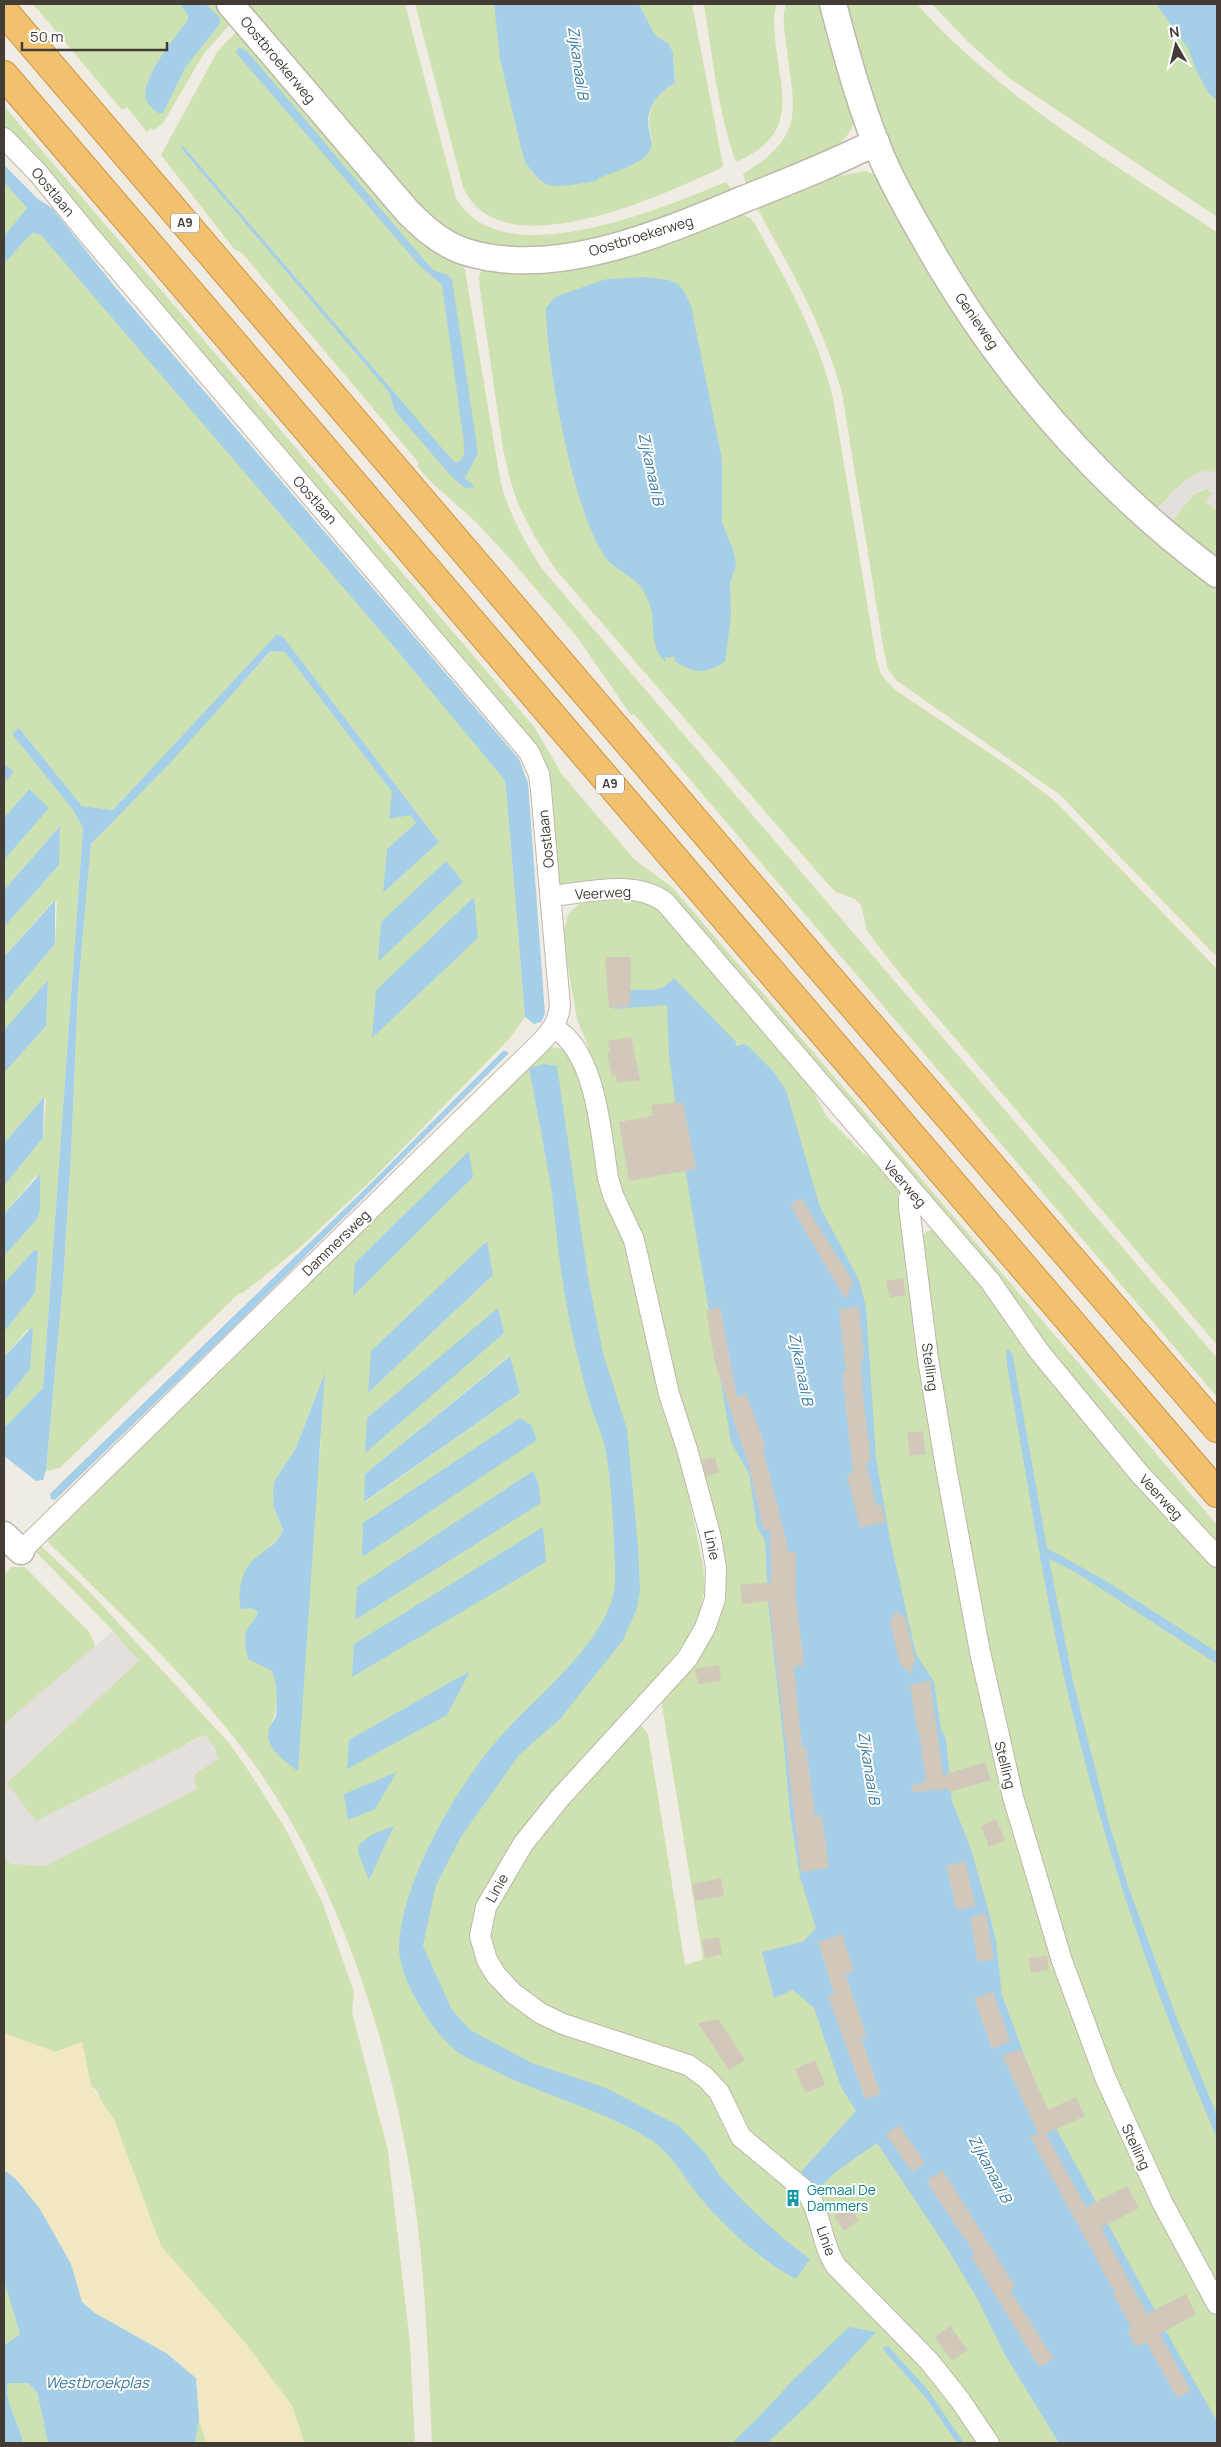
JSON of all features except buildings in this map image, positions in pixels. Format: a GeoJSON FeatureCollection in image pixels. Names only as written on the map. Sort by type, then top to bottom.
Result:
{"type":"FeatureCollection","features":[{"type":"Feature","properties":{"kind":"highway","name":"A9"},"geometry":{"type":"LineString","coordinates":[[4,11],[825,973],[1217,1428]]}},
{"type":"Feature","properties":{"kind":"highway","name":"A9"},"geometry":{"type":"LineString","coordinates":[[4,75],[1217,1493]]}},
{"type":"Feature","properties":{"kind":"street","name":"Oostbroekerweg"},"geometry":{"type":"LineString","coordinates":[[230,4],[408,212],[434,236],[449,245],[474,254],[533,259],[612,248],[708,214],[817,171],[876,142]]}},
{"type":"Feature","properties":{"kind":"street","name":"Genieweg"},"geometry":{"type":"LineString","coordinates":[[833,4],[876,142],[892,179],[935,257],[973,317],[1015,374],[1061,431],[1110,484],[1161,531],[1217,574]]}},
{"type":"Feature","properties":{"kind":"street","name":"Oostlaan"},"geometry":{"type":"LineString","coordinates":[[4,138],[38,173],[521,741],[535,763],[539,774],[551,896]]}},
{"type":"Feature","properties":{"kind":"street","name":"Veerweg"},"geometry":{"type":"LineString","coordinates":[[551,896],[629,890],[651,894],[665,902],[990,1281],[1038,1350],[1138,1472],[1217,1558]]}},
{"type":"Feature","properties":{"kind":"street"},"geometry":{"type":"LineString","coordinates":[[551,896],[560,1006],[559,1018],[554,1028]]}},
{"type":"Feature","properties":{"kind":"street","name":"Linie"},"geometry":{"type":"LineString","coordinates":[[554,1028],[566,1035],[576,1046],[587,1071],[608,1178],[613,1195],[634,1240],[667,1385],[687,1449],[711,1538],[716,1568],[715,1599],[700,1640],[687,1659],[560,1798],[523,1844],[486,1908],[481,1927],[481,1944],[487,1960],[496,1975],[513,1993],[540,2013],[552,2020],[688,2065],[705,2077],[725,2102],[741,2137],[807,2192],[814,2205],[827,2251],[836,2266],[929,2361],[960,2400],[989,2443]]}},
{"type":"Feature","properties":{"kind":"street","name":"Dammersweg"},"geometry":{"type":"LineString","coordinates":[[13,1543],[554,1028]]}},
{"type":"Feature","properties":{"kind":"street","name":"Stelling"},"geometry":{"type":"LineString","coordinates":[[913,1192],[909,1202],[910,1215],[940,1435],[980,1652],[1013,1796],[1062,1961],[1105,2077],[1162,2202],[1217,2304]]}},
{"type":"Feature","properties":{"kind":"green space"},"geometry":{"type":"Polygon","coordinates":[[[33,4],[221,4],[231,23],[203,55],[163,123],[153,131],[151,128],[147,132],[127,107],[122,110],[33,4]]]}},
{"type":"Feature","properties":{"kind":"green space"},"geometry":{"type":"Polygon","coordinates":[[[239,4],[405,4],[456,198],[478,221],[508,233],[545,235],[585,229],[625,219],[664,206],[726,182],[733,191],[575,249],[482,248],[432,223],[239,4]]]}},
{"type":"Feature","properties":{"kind":"green space"},"geometry":{"type":"Polygon","coordinates":[[[415,4],[494,4],[524,160],[542,182],[598,178],[652,141],[649,122],[652,107],[660,94],[675,83],[673,53],[669,44],[655,36],[639,4],[692,4],[723,165],[721,168],[662,194],[625,208],[585,219],[546,225],[511,224],[482,212],[463,187],[415,4]]]}},
{"type":"Feature","properties":{"kind":"green space"},"geometry":{"type":"Polygon","coordinates":[[[704,4],[777,4],[774,30],[782,93],[782,109],[779,124],[771,138],[758,150],[738,161],[735,160],[724,122],[704,4]]]}},
{"type":"Feature","properties":{"kind":"green space"},"geometry":{"type":"Polygon","coordinates":[[[786,4],[822,4],[854,120],[849,133],[839,144],[826,153],[792,168],[746,184],[743,174],[764,160],[779,146],[787,132],[792,117],[792,84],[784,23],[786,4]]]}},
{"type":"Feature","properties":{"kind":"green space"},"geometry":{"type":"Polygon","coordinates":[[[842,4],[917,4],[984,69],[1021,99],[1099,155],[1217,232],[1217,472],[1198,474],[1190,478],[1175,490],[1154,512],[1046,397],[975,301],[917,205],[881,126],[842,4]]]}},
{"type":"Feature","properties":{"kind":"green space"},"geometry":{"type":"Polygon","coordinates":[[[932,4],[1217,4],[1217,217],[1009,78],[968,42],[932,4]]]}},
{"type":"Feature","properties":{"kind":"green space"},"geometry":{"type":"Polygon","coordinates":[[[238,30],[464,264],[501,484],[519,528],[543,570],[1217,1358],[1217,1397],[634,714],[631,715],[577,637],[511,560],[477,523],[432,483],[417,466],[419,463],[242,253],[234,249],[161,155],[217,52],[238,30]]]}},
{"type":"Feature","properties":{"kind":"green space"},"geometry":{"type":"Polygon","coordinates":[[[4,106],[535,728],[561,773],[593,811],[635,860],[673,888],[1217,1525],[1217,1548],[1125,1443],[1038,1333],[674,901],[563,886],[559,883],[544,776],[4,131],[4,106]]]}},
{"type":"Feature","properties":{"kind":"green space"},"geometry":{"type":"Polygon","coordinates":[[[866,171],[876,175],[920,256],[1217,587],[1217,957],[1059,794],[897,681],[888,670],[842,393],[826,345],[806,299],[758,210],[758,207],[833,177],[866,171]]]}},
{"type":"Feature","properties":{"kind":"green space"},"geometry":{"type":"Polygon","coordinates":[[[4,182],[27,208],[4,236],[4,182]]]}},
{"type":"Feature","properties":{"kind":"green space"},"geometry":{"type":"Polygon","coordinates":[[[741,214],[750,218],[755,224],[778,266],[810,330],[827,375],[833,398],[876,657],[881,674],[894,689],[1013,769],[1056,802],[1217,969],[1217,1345],[901,975],[867,931],[861,905],[855,899],[836,892],[826,882],[556,570],[535,537],[518,504],[503,449],[480,290],[479,276],[484,266],[741,214]]]}},
{"type":"Feature","properties":{"kind":"green space"},"geometry":{"type":"Polygon","coordinates":[[[34,233],[41,235],[74,271],[476,743],[504,779],[525,1017],[509,1039],[373,1179],[298,1249],[243,1293],[239,1293],[60,1468],[46,1471],[63,1283],[78,990],[91,844],[271,652],[277,651],[285,652],[416,823],[387,849],[384,892],[439,842],[300,659],[278,634],[113,810],[82,806],[19,728],[12,734],[73,810],[83,828],[43,1388],[4,1428],[4,1402],[27,1373],[28,1329],[4,1357],[4,1332],[35,1293],[34,1250],[4,1283],[4,1256],[39,1214],[37,1175],[4,1214],[4,1186],[43,1138],[46,1099],[42,1099],[4,1143],[4,1073],[46,1026],[48,981],[4,1030],[4,1004],[55,944],[57,902],[53,901],[4,957],[4,927],[59,865],[59,827],[4,890],[4,860],[48,808],[29,789],[4,818],[4,783],[14,772],[4,763],[4,264],[28,237],[34,233]]]}},
{"type":"Feature","properties":{"kind":"green space"},"geometry":{"type":"Polygon","coordinates":[[[1206,489],[1214,493],[1206,502],[1217,510],[1217,562],[1169,524],[1194,494],[1206,489]]]}},
{"type":"Feature","properties":{"kind":"green space"},"geometry":{"type":"Polygon","coordinates":[[[612,898],[655,902],[810,1085],[827,1117],[863,1153],[886,1170],[902,1192],[923,1354],[1049,1933],[1217,2312],[1217,2443],[995,2443],[848,2272],[825,2228],[755,2142],[722,2087],[547,2011],[498,1967],[486,1926],[530,1843],[636,1726],[643,1727],[648,1734],[685,1965],[703,1959],[661,1699],[718,1609],[620,1197],[592,1057],[577,1019],[566,957],[564,931],[568,914],[579,904],[612,898]]]}},
{"type":"Feature","properties":{"kind":"green space"},"geometry":{"type":"Polygon","coordinates":[[[552,1047],[564,1049],[575,1059],[624,1240],[661,1406],[684,1474],[703,1565],[705,1588],[694,1627],[671,1663],[482,1902],[503,1990],[692,2073],[783,2177],[890,2328],[983,2443],[432,2443],[421,2259],[405,2142],[377,2028],[359,1972],[337,1916],[313,1862],[285,1811],[254,1764],[231,1734],[181,1676],[45,1539],[546,1050],[552,1047]],[[486,1241],[368,1393],[493,1275],[486,1241]],[[509,1356],[365,1474],[365,1502],[520,1393],[509,1356]],[[324,1374],[296,1448],[275,1480],[274,1508],[283,1530],[279,1539],[271,1545],[251,1608],[258,1612],[255,1620],[247,1630],[257,1661],[272,1671],[276,1679],[277,1701],[269,1728],[277,1754],[320,1452],[324,1374]]]}},
{"type":"Feature","properties":{"kind":"green space"},"geometry":{"type":"Polygon","coordinates":[[[935,1228],[1158,1502],[1217,1567],[1217,2296],[1115,2090],[1026,1829],[950,1461],[921,1235],[935,1228]]]}},
{"type":"Feature","properties":{"kind":"green space"},"geometry":{"type":"Polygon","coordinates":[[[40,1545],[88,1590],[230,1744],[285,1828],[323,1904],[354,1992],[352,2012],[388,2151],[410,2344],[415,2443],[304,2443],[292,2406],[246,2344],[161,2246],[97,2091],[91,2086],[82,2042],[55,2052],[4,2033],[4,1831],[16,1843],[202,1766],[216,1751],[205,1735],[187,1743],[187,1754],[34,1828],[4,1801],[4,1759],[138,1661],[113,1631],[36,1552],[40,1545]]]}},
{"type":"Feature","properties":{"kind":"green space"},"geometry":{"type":"Polygon","coordinates":[[[11,1567],[25,1567],[90,1633],[95,1645],[93,1656],[4,1730],[4,1575],[11,1567]]]}},
{"type":"Feature","properties":{"kind":"green space"},"geometry":{"type":"Polygon","coordinates":[[[4,2281],[20,2334],[4,2345],[4,2281]]]}},
{"type":"Feature","properties":{"kind":"green space"},"geometry":{"type":"Polygon","coordinates":[[[9,2383],[28,2383],[37,2392],[48,2443],[23,2443],[7,2393],[7,2385],[9,2383]]]}},
{"type":"Feature","properties":{"kind":"green space"},"geometry":{"type":"Polygon","coordinates":[[[199,2418],[206,2443],[195,2443],[199,2418]]]}},
{"type":"Feature","properties":{"kind":"sand"},"geometry":{"type":"Polygon","coordinates":[[[4,2033],[55,2052],[82,2042],[91,2086],[114,2119],[161,2246],[246,2344],[292,2406],[304,2443],[206,2443],[199,2418],[196,2378],[95,2313],[82,2301],[16,2179],[4,2170],[4,2033]]]}},
{"type":"Feature","properties":{"kind":"shaded area"},"geometry":{"type":"Polygon","coordinates":[[[1202,471],[1217,472],[1217,510],[1206,502],[1213,491],[1202,489],[1194,494],[1169,524],[1154,512],[1186,480],[1202,471]]]}},
{"type":"Feature","properties":{"kind":"shaded area"},"geometry":{"type":"Polygon","coordinates":[[[113,1631],[139,1661],[7,1783],[36,1821],[205,1735],[219,1758],[194,1775],[197,1789],[46,1866],[10,1864],[4,1856],[4,1724],[113,1631]]]}},
{"type":"Feature","properties":{"kind":"water"},"geometry":{"type":"Polygon","coordinates":[[[180,4],[206,4],[220,18],[219,25],[185,68],[163,113],[158,113],[147,102],[145,93],[147,83],[159,59],[188,20],[188,15],[180,4]]]}},
{"type":"Feature","properties":{"kind":"water","name":"Zijkanaal B"},"geometry":{"type":"Polygon","coordinates":[[[494,4],[639,4],[655,35],[669,44],[673,53],[675,83],[658,96],[651,108],[648,121],[651,147],[646,156],[618,171],[598,178],[598,180],[568,185],[552,186],[538,178],[531,171],[524,160],[500,59],[494,4]]]}},
{"type":"Feature","properties":{"kind":"water"},"geometry":{"type":"Polygon","coordinates":[[[1156,4],[1217,4],[1217,101],[1208,92],[1197,72],[1188,48],[1156,4]]]}},
{"type":"Feature","properties":{"kind":"water"},"geometry":{"type":"Polygon","coordinates":[[[239,47],[247,51],[430,267],[452,279],[478,453],[465,478],[475,487],[465,488],[451,476],[395,411],[389,392],[181,148],[183,146],[447,454],[456,463],[460,461],[464,452],[464,444],[442,285],[420,266],[237,54],[236,51],[239,47]]]}},
{"type":"Feature","properties":{"kind":"water"},"geometry":{"type":"Polygon","coordinates":[[[4,165],[38,199],[52,208],[115,287],[519,759],[528,783],[545,1014],[541,1022],[534,1024],[525,1017],[504,779],[395,648],[41,235],[34,233],[28,237],[4,264],[4,236],[27,208],[4,182],[4,165]]]}},
{"type":"Feature","properties":{"kind":"water","name":"Zijkanaal B"},"geometry":{"type":"Polygon","coordinates":[[[646,277],[675,283],[683,290],[691,306],[722,459],[722,522],[734,552],[736,565],[730,583],[731,616],[725,662],[705,671],[682,666],[675,662],[674,656],[665,657],[666,662],[661,657],[653,633],[649,602],[644,592],[636,582],[605,557],[594,536],[583,507],[556,399],[547,332],[546,308],[555,297],[606,279],[607,281],[607,279],[646,277]]]}},
{"type":"Feature","properties":{"kind":"water"},"geometry":{"type":"Polygon","coordinates":[[[277,634],[283,637],[439,842],[383,893],[387,849],[416,823],[410,815],[389,819],[392,792],[285,652],[277,651],[270,652],[172,761],[91,844],[78,990],[63,1283],[46,1471],[43,1480],[36,1481],[4,1456],[4,1428],[43,1388],[83,828],[73,810],[12,734],[19,728],[82,806],[113,810],[277,634]]]}},
{"type":"Feature","properties":{"kind":"water"},"geometry":{"type":"Polygon","coordinates":[[[4,763],[14,772],[4,783],[4,763]]]}},
{"type":"Feature","properties":{"kind":"water"},"geometry":{"type":"Polygon","coordinates":[[[29,789],[49,808],[4,860],[4,818],[29,789]]]}},
{"type":"Feature","properties":{"kind":"water"},"geometry":{"type":"Polygon","coordinates":[[[60,826],[59,865],[4,927],[4,890],[60,826]]]}},
{"type":"Feature","properties":{"kind":"water"},"geometry":{"type":"Polygon","coordinates":[[[446,861],[463,882],[378,962],[381,922],[446,861]]]}},
{"type":"Feature","properties":{"kind":"water"},"geometry":{"type":"Polygon","coordinates":[[[474,897],[478,938],[372,1038],[376,990],[474,897]]]}},
{"type":"Feature","properties":{"kind":"water"},"geometry":{"type":"Polygon","coordinates":[[[55,900],[55,944],[4,1004],[4,957],[55,900]]]}},
{"type":"Feature","properties":{"kind":"water","name":"Zijkanaal B"},"geometry":{"type":"Polygon","coordinates":[[[674,978],[736,1042],[736,1046],[745,1044],[746,1046],[745,1043],[773,1071],[786,1090],[820,1207],[859,1280],[866,1307],[876,1458],[890,1539],[916,1654],[934,1682],[941,1729],[946,1739],[952,1801],[970,1846],[987,1905],[996,1940],[1002,1995],[1032,2076],[1058,2132],[1217,2421],[1217,2443],[1059,2443],[1005,2355],[977,2298],[945,2245],[877,2143],[837,2171],[817,2190],[800,2173],[856,2111],[841,2087],[814,2008],[793,1990],[774,1998],[762,1952],[803,1942],[816,1928],[800,1877],[790,1815],[768,1602],[765,1541],[757,1527],[749,1474],[731,1442],[682,1151],[669,1055],[667,1005],[614,1009],[613,996],[628,991],[658,989],[668,984],[674,978]]]}},
{"type":"Feature","properties":{"kind":"water"},"geometry":{"type":"Polygon","coordinates":[[[48,980],[46,1026],[4,1073],[4,1030],[48,980]]]}},
{"type":"Feature","properties":{"kind":"water"},"geometry":{"type":"Polygon","coordinates":[[[504,1050],[509,1053],[239,1322],[55,1500],[51,1499],[50,1494],[63,1481],[362,1192],[504,1050]]]}},
{"type":"Feature","properties":{"kind":"water"},"geometry":{"type":"Polygon","coordinates":[[[544,1064],[557,1066],[588,1277],[603,1353],[627,1429],[640,1589],[637,1608],[623,1640],[560,1719],[519,1755],[461,1837],[436,1885],[423,1946],[452,2010],[470,2030],[532,2063],[606,2088],[679,2126],[706,2154],[720,2176],[745,2203],[785,2240],[810,2259],[796,2279],[769,2263],[741,2240],[715,2215],[670,2157],[651,2140],[611,2119],[507,2077],[465,2057],[454,2049],[435,2029],[417,2001],[409,1987],[400,1958],[399,1945],[402,1920],[409,1894],[420,1866],[447,1812],[494,1744],[577,1658],[604,1620],[614,1594],[613,1522],[606,1455],[604,1443],[585,1386],[565,1298],[552,1194],[529,1068],[544,1064]]]}},
{"type":"Feature","properties":{"kind":"water"},"geometry":{"type":"Polygon","coordinates":[[[44,1097],[43,1138],[4,1186],[4,1143],[44,1097]]]}},
{"type":"Feature","properties":{"kind":"water"},"geometry":{"type":"Polygon","coordinates":[[[469,1151],[473,1177],[353,1296],[355,1263],[469,1151]]]}},
{"type":"Feature","properties":{"kind":"water"},"geometry":{"type":"Polygon","coordinates":[[[40,1174],[40,1210],[37,1219],[4,1256],[4,1214],[40,1174]]]}},
{"type":"Feature","properties":{"kind":"water"},"geometry":{"type":"Polygon","coordinates":[[[487,1241],[493,1275],[368,1393],[371,1351],[487,1241]]]}},
{"type":"Feature","properties":{"kind":"water"},"geometry":{"type":"Polygon","coordinates":[[[34,1250],[38,1251],[35,1293],[4,1332],[4,1283],[34,1250]]]}},
{"type":"Feature","properties":{"kind":"water"},"geometry":{"type":"Polygon","coordinates":[[[498,1308],[504,1333],[365,1453],[367,1418],[498,1308]]]}},
{"type":"Feature","properties":{"kind":"water"},"geometry":{"type":"Polygon","coordinates":[[[31,1328],[33,1329],[30,1369],[4,1402],[4,1357],[31,1328]]]}},
{"type":"Feature","properties":{"kind":"water"},"geometry":{"type":"Polygon","coordinates":[[[1009,1349],[1013,1357],[1047,1548],[1106,1581],[1217,1652],[1217,1664],[1075,1572],[1049,1559],[1073,1681],[1109,1823],[1128,1886],[1176,2016],[1217,2115],[1217,2138],[1154,1981],[1117,1874],[1086,1766],[1062,1668],[1045,1582],[1007,1366],[1006,1351],[1009,1349]]]}},
{"type":"Feature","properties":{"kind":"water"},"geometry":{"type":"Polygon","coordinates":[[[510,1356],[520,1393],[364,1502],[365,1474],[510,1356]]]}},
{"type":"Feature","properties":{"kind":"water"},"geometry":{"type":"Polygon","coordinates":[[[325,1372],[298,1771],[276,1753],[269,1741],[269,1728],[275,1718],[277,1709],[275,1681],[272,1671],[248,1659],[245,1637],[258,1612],[251,1608],[241,1609],[240,1591],[248,1566],[256,1557],[278,1540],[283,1530],[274,1508],[273,1492],[275,1480],[296,1448],[325,1372]]]}},
{"type":"Feature","properties":{"kind":"water"},"geometry":{"type":"Polygon","coordinates":[[[520,1418],[531,1425],[537,1440],[362,1557],[363,1523],[520,1418]]]}},
{"type":"Feature","properties":{"kind":"water"},"geometry":{"type":"Polygon","coordinates":[[[533,1471],[538,1482],[541,1503],[355,1620],[357,1587],[533,1471]]]}},
{"type":"Feature","properties":{"kind":"water"},"geometry":{"type":"Polygon","coordinates":[[[543,1527],[546,1562],[352,1677],[354,1644],[543,1527]]]}},
{"type":"Feature","properties":{"kind":"water"},"geometry":{"type":"Polygon","coordinates":[[[470,1671],[447,1715],[347,1769],[349,1740],[470,1671]]]}},
{"type":"Feature","properties":{"kind":"water"},"geometry":{"type":"Polygon","coordinates":[[[397,1772],[375,1809],[348,1820],[344,1794],[397,1772]]]}},
{"type":"Feature","properties":{"kind":"water"},"geometry":{"type":"Polygon","coordinates":[[[394,1826],[369,1880],[358,1852],[359,1845],[371,1835],[394,1826]]]}},
{"type":"Feature","properties":{"kind":"water","name":"Westbroekplas"},"geometry":{"type":"Polygon","coordinates":[[[4,2170],[16,2179],[40,2209],[71,2264],[82,2302],[95,2313],[166,2353],[196,2378],[199,2418],[195,2443],[48,2443],[37,2392],[28,2383],[9,2383],[7,2385],[7,2393],[23,2443],[4,2443],[4,2345],[20,2334],[4,2281],[4,2170]]]}},
{"type":"Feature","properties":{"kind":"water"},"geometry":{"type":"Polygon","coordinates":[[[849,2327],[876,2332],[811,2402],[767,2443],[732,2443],[792,2381],[849,2327]]]}},
{"type":"Feature","properties":{"kind":"water"},"geometry":{"type":"Polygon","coordinates":[[[888,2346],[927,2389],[964,2443],[957,2443],[926,2398],[882,2348],[888,2346]]]}},
{"type":"Feature","properties":{"kind":"place","name":"Gemaal De Dammers"},"geometry":{"type":"Point","coordinates":[793,2198]}}]}
